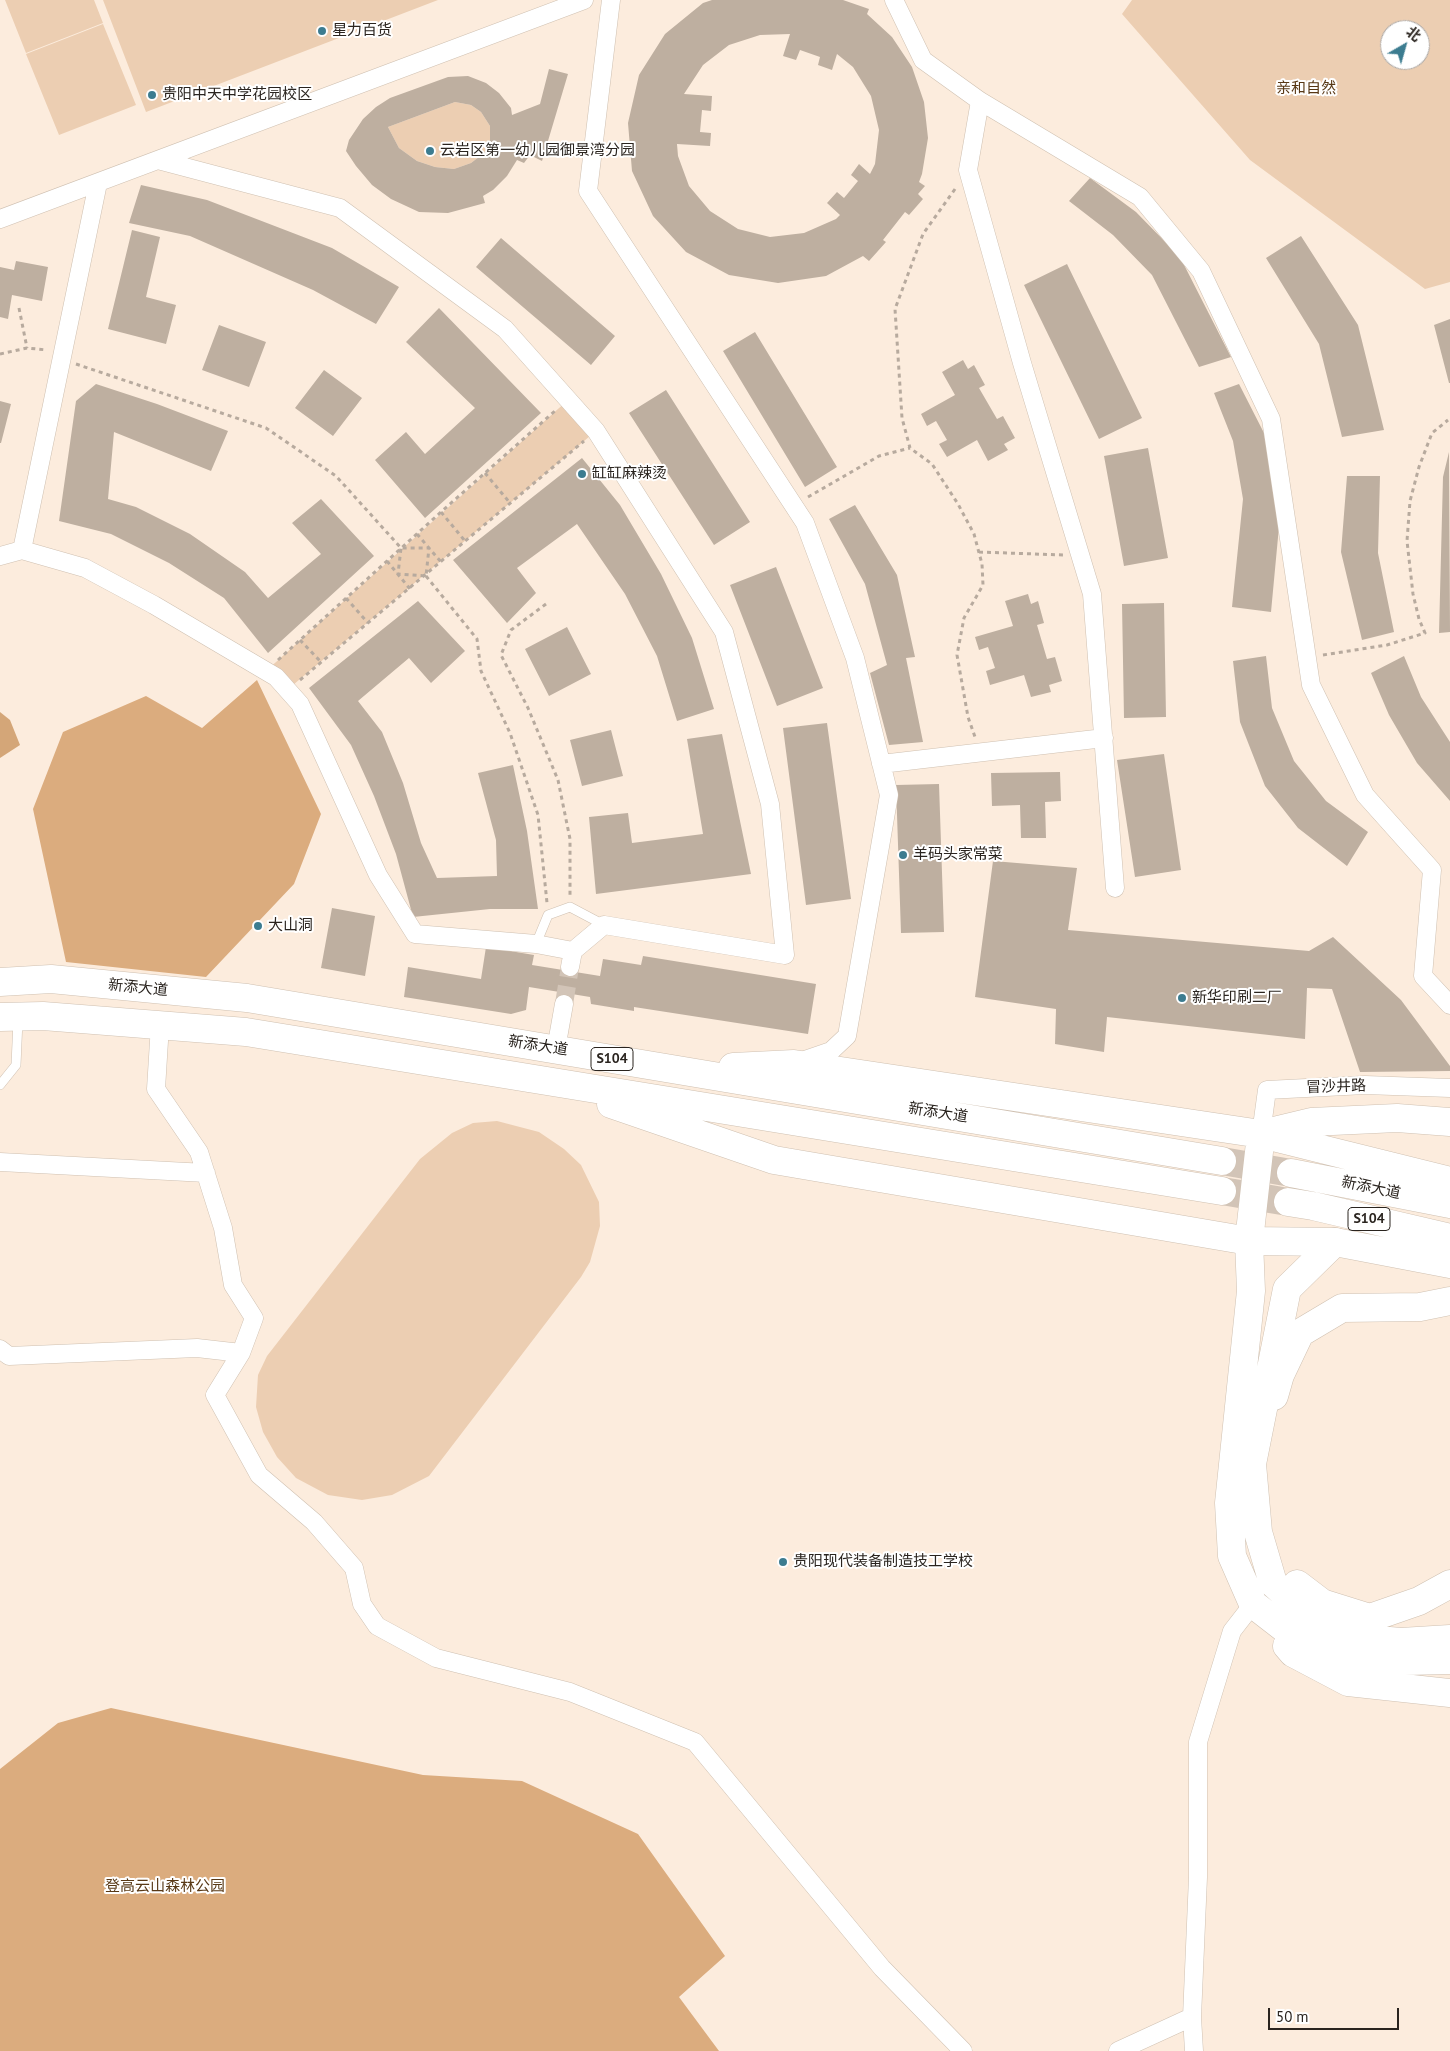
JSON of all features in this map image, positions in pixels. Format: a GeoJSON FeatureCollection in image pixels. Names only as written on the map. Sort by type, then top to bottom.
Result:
{"type":"FeatureCollection","features":[{"type":"Feature","properties":{"kind":"main road","name":"新添大道"},"geometry":{"type":"LineString","coordinates":[[0,982],[51,979],[247,998],[1222,1161]]}},
{"type":"Feature","properties":{"kind":"main road","name":"新添大道"},"geometry":{"type":"LineString","coordinates":[[9,1017],[43,1016],[246,1032],[1222,1190]]}},
{"type":"Feature","properties":{"kind":"main road"},"geometry":{"type":"LineString","coordinates":[[677,1070],[794,1064],[1223,1130],[1261,1134],[1450,1181]]}},
{"type":"Feature","properties":{"kind":"main road"},"geometry":{"type":"LineString","coordinates":[[536,1078],[774,1160],[1249,1241],[1335,1242],[1450,1264]]}},
{"type":"Feature","properties":{"kind":"main road"},"geometry":{"type":"LineString","coordinates":[[1261,1134],[1311,1122],[1397,1118],[1450,1122]]}},
{"type":"Feature","properties":{"kind":"main road"},"geometry":{"type":"LineString","coordinates":[[1261,1134],[1249,1241],[1251,1291],[1229,1504],[1232,1556],[1253,1604],[1293,1653],[1348,1682],[1450,1693]]}},
{"type":"Feature","properties":{"kind":"main road","name":"新添大道"},"geometry":{"type":"LineString","coordinates":[[1291,1173],[1450,1204]]}},
{"type":"Feature","properties":{"kind":"main road","name":"新添大道"},"geometry":{"type":"LineString","coordinates":[[1288,1202],[1313,1206],[1450,1238]]}},
{"type":"Feature","properties":{"kind":"main road"},"geometry":{"type":"LineString","coordinates":[[1335,1242],[1288,1289],[1252,1464],[1258,1532],[1273,1583],[1313,1619],[1353,1638],[1401,1642],[1450,1639]]}},
{"type":"Feature","properties":{"kind":"main road"},"geometry":{"type":"LineString","coordinates":[[1252,1464],[1280,1375],[1300,1333],[1342,1308],[1420,1307],[1450,1301]]}},
{"type":"Feature","properties":{"kind":"main road"},"geometry":{"type":"LineString","coordinates":[[1267,1562],[1322,1603],[1370,1618],[1419,1601],[1450,1584]]}},
{"type":"Feature","properties":{"kind":"main road"},"geometry":{"type":"LineString","coordinates":[[1253,1604],[1293,1635],[1359,1662],[1450,1660]]}},
{"type":"Feature","properties":{"kind":"street"},"geometry":{"type":"LineString","coordinates":[[0,219],[584,0]]}},
{"type":"Feature","properties":{"kind":"street"},"geometry":{"type":"LineString","coordinates":[[611,0],[588,191],[805,523],[855,658],[889,796],[847,1036],[831,1051],[794,1064]]}},
{"type":"Feature","properties":{"kind":"street"},"geometry":{"type":"LineString","coordinates":[[894,0],[923,60],[980,101],[1140,196],[1201,271],[1272,419],[1311,685],[1365,795],[1432,870],[1423,976],[1450,1005]]}},
{"type":"Feature","properties":{"kind":"street"},"geometry":{"type":"LineString","coordinates":[[980,101],[968,170],[1022,363],[1092,594],[1115,888]]}},
{"type":"Feature","properties":{"kind":"street"},"geometry":{"type":"LineString","coordinates":[[0,556],[22,550],[85,568],[154,605],[276,677],[300,704],[378,875],[415,934],[536,944],[572,959],[604,925],[785,955],[770,804],[724,632],[596,431],[505,330],[340,208],[158,160]]}},
{"type":"Feature","properties":{"kind":"street"},"geometry":{"type":"LineString","coordinates":[[22,550],[98,182]]}},
{"type":"Feature","properties":{"kind":"street"},"geometry":{"type":"LineString","coordinates":[[881,764],[1104,738]]}},
{"type":"Feature","properties":{"kind":"street"},"geometry":{"type":"LineString","coordinates":[[556,1049],[564,1004]]}},
{"type":"Feature","properties":{"kind":"street"},"geometry":{"type":"LineString","coordinates":[[160,1025],[156,1089],[199,1152],[223,1228],[233,1285],[254,1318],[241,1352],[215,1395],[258,1474],[314,1522],[354,1568],[362,1604],[377,1626],[436,1658],[570,1692],[695,1742],[882,1968],[963,2051]]}},
{"type":"Feature","properties":{"kind":"street","name":"冒沙井路"},"geometry":{"type":"LineString","coordinates":[[1261,1134],[1267,1090],[1366,1085],[1450,1088]]}},
{"type":"Feature","properties":{"kind":"street"},"geometry":{"type":"LineString","coordinates":[[0,1162],[206,1173]]}},
{"type":"Feature","properties":{"kind":"street"},"geometry":{"type":"LineString","coordinates":[[0,1349],[9,1356],[197,1348],[241,1352]]}},
{"type":"Feature","properties":{"kind":"street"},"geometry":{"type":"LineString","coordinates":[[1194,2051],[1192,2017],[1198,1878],[1198,1742],[1232,1631],[1253,1604]]}},
{"type":"Feature","properties":{"kind":"street"},"geometry":{"type":"LineString","coordinates":[[1118,2051],[1192,2017]]}},
{"type":"Feature","properties":{"kind":"lane"},"geometry":{"type":"LineString","coordinates":[[536,944],[548,915],[570,907],[604,925]]}},
{"type":"Feature","properties":{"kind":"lane"},"geometry":{"type":"LineString","coordinates":[[0,1085],[16,1065],[9,1017]]}},
{"type":"Feature","properties":{"kind":"path"},"geometry":{"type":"LineString","coordinates":[[968,170],[923,234],[895,309],[902,418],[910,448],[932,464],[958,504],[974,534],[982,564],[983,585],[964,618],[957,655],[968,717],[980,752]]}},
{"type":"Feature","properties":{"kind":"path"},"geometry":{"type":"LineString","coordinates":[[19,308],[28,348]]}},
{"type":"Feature","properties":{"kind":"path"},"geometry":{"type":"LineString","coordinates":[[0,354],[28,348],[62,355],[266,428],[336,476],[401,548],[429,548]]}},
{"type":"Feature","properties":{"kind":"path"},"geometry":{"type":"LineString","coordinates":[[266,671],[386,561],[568,400]]}},
{"type":"Feature","properties":{"kind":"path"},"geometry":{"type":"LineString","coordinates":[[1307,657],[1387,645],[1425,633],[1419,619],[1413,594],[1408,550],[1410,501],[1419,467],[1432,433],[1448,420]]}},
{"type":"Feature","properties":{"kind":"path"},"geometry":{"type":"LineString","coordinates":[[288,690],[426,576],[596,431]]}},
{"type":"Feature","properties":{"kind":"path"},"geometry":{"type":"LineString","coordinates":[[793,506],[879,456],[910,448]]}},
{"type":"Feature","properties":{"kind":"path"},"geometry":{"type":"LineString","coordinates":[[485,473],[510,503]]}},
{"type":"Feature","properties":{"kind":"path"},"geometry":{"type":"LineString","coordinates":[[441,512],[465,541]]}},
{"type":"Feature","properties":{"kind":"path"},"geometry":{"type":"LineString","coordinates":[[417,534],[441,562]]}},
{"type":"Feature","properties":{"kind":"path"},"geometry":{"type":"LineString","coordinates":[[398,574],[401,548]]}},
{"type":"Feature","properties":{"kind":"path"},"geometry":{"type":"LineString","coordinates":[[429,548],[426,576],[477,640],[481,671],[510,733],[538,814],[548,915]]}},
{"type":"Feature","properties":{"kind":"path"},"geometry":{"type":"LineString","coordinates":[[979,552],[1081,556]]}},
{"type":"Feature","properties":{"kind":"path"},"geometry":{"type":"LineString","coordinates":[[386,561],[410,589]]}},
{"type":"Feature","properties":{"kind":"path"},"geometry":{"type":"LineString","coordinates":[[398,574],[426,576]]}},
{"type":"Feature","properties":{"kind":"path"},"geometry":{"type":"LineString","coordinates":[[346,598],[368,623]]}},
{"type":"Feature","properties":{"kind":"path"},"geometry":{"type":"LineString","coordinates":[[546,604],[511,630],[502,655],[528,708],[558,780],[570,839],[570,907]]}},
{"type":"Feature","properties":{"kind":"path"},"geometry":{"type":"LineString","coordinates":[[300,640],[321,662]]}},
{"type":"Feature","properties":{"kind":"green space"},"geometry":{"type":"Polygon","coordinates":[[[5,0],[94,0],[103,23],[26,53],[5,0]]]}},
{"type":"Feature","properties":{"kind":"green space"},"geometry":{"type":"Polygon","coordinates":[[[103,0],[438,0],[146,112],[103,0]]]}},
{"type":"Feature","properties":{"kind":"green space","name":"亲和自然"},"geometry":{"type":"Polygon","coordinates":[[[1132,0],[1450,0],[1450,282],[1425,289],[1250,160],[1122,14],[1132,0]]]}},
{"type":"Feature","properties":{"kind":"green space"},"geometry":{"type":"Polygon","coordinates":[[[103,24],[136,105],[59,135],[26,54],[103,24]]]}},
{"type":"Feature","properties":{"kind":"green space"},"geometry":{"type":"Polygon","coordinates":[[[455,102],[471,105],[481,112],[490,126],[490,143],[484,153],[471,163],[454,169],[435,167],[417,161],[399,148],[388,127],[455,102]]]}},
{"type":"Feature","properties":{"kind":"green space"},"geometry":{"type":"Polygon","coordinates":[[[568,400],[596,431],[287,690],[266,671],[568,400]]]}},
{"type":"Feature","properties":{"kind":"green space"},"geometry":{"type":"Polygon","coordinates":[[[257,680],[321,814],[294,884],[206,977],[66,962],[33,809],[63,732],[146,696],[202,728],[257,680]]]}},
{"type":"Feature","properties":{"kind":"green space"},"geometry":{"type":"Polygon","coordinates":[[[497,1121],[539,1132],[564,1149],[581,1165],[599,1202],[600,1226],[590,1262],[581,1277],[429,1476],[392,1495],[362,1500],[328,1495],[296,1478],[277,1457],[263,1432],[256,1407],[258,1375],[267,1356],[420,1159],[452,1133],[473,1123],[497,1121]]]}},
{"type":"Feature","properties":{"kind":"green space","name":"登高云山森林公园"},"geometry":{"type":"Polygon","coordinates":[[[111,1708],[423,1775],[522,1781],[638,1834],[725,1956],[679,1997],[719,2051],[0,2051],[0,1769],[58,1723],[111,1708]]]}},
{"type":"Feature","properties":{"kind":"shaded area"},"geometry":{"type":"Polygon","coordinates":[[[0,712],[10,720],[20,745],[0,758],[0,712]]]}},
{"type":"Feature","properties":{"kind":"building"},"geometry":{"type":"Polygon","coordinates":[[[712,0],[843,0],[869,9],[867,14],[892,37],[912,67],[924,102],[928,138],[919,182],[925,186],[918,194],[923,199],[909,215],[905,212],[883,240],[886,242],[869,261],[863,256],[826,276],[778,283],[729,275],[686,252],[653,216],[632,171],[628,123],[639,75],[665,34],[703,3],[712,0]],[[790,34],[760,35],[729,45],[703,65],[684,94],[712,96],[711,111],[702,110],[700,132],[711,133],[710,146],[677,144],[678,156],[689,186],[710,211],[738,229],[770,237],[804,233],[836,219],[840,215],[827,203],[837,192],[844,198],[858,181],[851,175],[859,164],[870,174],[875,164],[879,130],[871,96],[853,67],[837,54],[832,70],[818,65],[820,57],[800,50],[796,60],[783,56],[790,34]]]}},
{"type":"Feature","properties":{"kind":"building"},"geometry":{"type":"Polygon","coordinates":[[[549,69],[568,74],[542,161],[530,155],[524,163],[517,160],[507,176],[493,190],[483,196],[485,203],[448,213],[419,212],[391,199],[372,185],[346,151],[349,140],[363,119],[376,107],[390,98],[448,77],[468,76],[486,83],[499,93],[511,108],[512,115],[540,104],[549,69]],[[455,102],[388,127],[399,148],[417,161],[435,167],[454,169],[471,163],[484,153],[490,143],[490,126],[481,112],[471,105],[455,102]]]}},
{"type":"Feature","properties":{"kind":"building"},"geometry":{"type":"Polygon","coordinates":[[[1090,178],[1136,212],[1180,257],[1231,357],[1199,367],[1152,275],[1113,235],[1069,201],[1090,178]]]}},
{"type":"Feature","properties":{"kind":"building"},"geometry":{"type":"Polygon","coordinates":[[[141,185],[207,200],[332,248],[399,287],[376,324],[313,290],[190,236],[129,223],[141,185]]]}},
{"type":"Feature","properties":{"kind":"building"},"geometry":{"type":"Polygon","coordinates":[[[132,230],[160,237],[146,297],[176,305],[166,344],[108,329],[132,230]]]}},
{"type":"Feature","properties":{"kind":"building"},"geometry":{"type":"Polygon","coordinates":[[[1301,236],[1358,325],[1384,430],[1342,437],[1319,344],[1266,258],[1301,236]]]}},
{"type":"Feature","properties":{"kind":"building"},"geometry":{"type":"Polygon","coordinates":[[[501,238],[615,336],[591,365],[476,267],[501,238]]]}},
{"type":"Feature","properties":{"kind":"building"},"geometry":{"type":"Polygon","coordinates":[[[16,261],[48,267],[42,301],[12,295],[8,319],[0,317],[0,267],[14,270],[16,261]]]}},
{"type":"Feature","properties":{"kind":"building"},"geometry":{"type":"Polygon","coordinates":[[[1067,264],[1142,418],[1099,439],[1024,285],[1067,264]]]}},
{"type":"Feature","properties":{"kind":"building"},"geometry":{"type":"Polygon","coordinates":[[[439,308],[541,413],[425,518],[375,460],[406,432],[425,454],[475,408],[406,342],[439,308]]]}},
{"type":"Feature","properties":{"kind":"building"},"geometry":{"type":"Polygon","coordinates":[[[1450,319],[1450,383],[1449,383],[1434,325],[1450,319]]]}},
{"type":"Feature","properties":{"kind":"building"},"geometry":{"type":"Polygon","coordinates":[[[219,325],[266,342],[249,387],[202,370],[219,325]]]}},
{"type":"Feature","properties":{"kind":"building"},"geometry":{"type":"Polygon","coordinates":[[[755,332],[837,467],[805,487],[723,351],[755,332]]]}},
{"type":"Feature","properties":{"kind":"building"},"geometry":{"type":"Polygon","coordinates":[[[963,360],[968,369],[974,365],[985,385],[979,388],[997,419],[1003,416],[1015,438],[1004,444],[1008,450],[988,461],[977,440],[947,457],[939,444],[947,440],[936,421],[927,426],[921,414],[955,395],[942,372],[963,360]]]}},
{"type":"Feature","properties":{"kind":"building"},"geometry":{"type":"Polygon","coordinates":[[[324,370],[362,398],[333,436],[295,408],[324,370]]]}},
{"type":"Feature","properties":{"kind":"building"},"geometry":{"type":"Polygon","coordinates":[[[96,384],[157,404],[228,431],[211,471],[114,432],[108,499],[136,507],[190,534],[245,572],[268,598],[321,554],[292,523],[321,499],[374,556],[268,653],[224,598],[169,563],[111,534],[59,521],[76,401],[96,384]]]}},
{"type":"Feature","properties":{"kind":"building"},"geometry":{"type":"Polygon","coordinates":[[[1239,384],[1264,433],[1280,516],[1271,612],[1232,607],[1243,499],[1233,441],[1214,393],[1239,384]]]}},
{"type":"Feature","properties":{"kind":"building"},"geometry":{"type":"Polygon","coordinates":[[[666,390],[750,522],[714,545],[629,413],[666,390]]]}},
{"type":"Feature","properties":{"kind":"building"},"geometry":{"type":"Polygon","coordinates":[[[0,401],[11,404],[1,443],[0,443],[0,401]]]}},
{"type":"Feature","properties":{"kind":"building"},"geometry":{"type":"Polygon","coordinates":[[[1148,448],[1168,558],[1124,566],[1104,456],[1148,448]]]}},
{"type":"Feature","properties":{"kind":"building"},"geometry":{"type":"Polygon","coordinates":[[[1449,452],[1450,632],[1439,633],[1443,477],[1449,452]]]}},
{"type":"Feature","properties":{"kind":"building"},"geometry":{"type":"Polygon","coordinates":[[[582,458],[620,505],[661,574],[692,638],[714,709],[677,721],[657,656],[625,594],[577,524],[517,568],[536,593],[507,623],[453,560],[582,458]]]}},
{"type":"Feature","properties":{"kind":"building"},"geometry":{"type":"Polygon","coordinates":[[[1347,476],[1380,476],[1378,553],[1394,632],[1362,640],[1341,552],[1347,476]]]}},
{"type":"Feature","properties":{"kind":"building"},"geometry":{"type":"Polygon","coordinates":[[[855,505],[897,575],[915,657],[906,658],[923,742],[889,745],[870,673],[887,665],[865,584],[829,519],[855,505]]]}},
{"type":"Feature","properties":{"kind":"building"},"geometry":{"type":"Polygon","coordinates":[[[776,567],[823,688],[777,706],[730,585],[776,567]]]}},
{"type":"Feature","properties":{"kind":"building"},"geometry":{"type":"Polygon","coordinates":[[[1028,594],[1031,604],[1038,601],[1044,623],[1037,625],[1047,659],[1055,657],[1062,681],[1049,685],[1051,692],[1031,697],[1024,675],[990,685],[986,671],[995,668],[988,647],[979,650],[975,637],[1013,626],[1005,601],[1028,594]]]}},
{"type":"Feature","properties":{"kind":"building"},"geometry":{"type":"Polygon","coordinates":[[[418,601],[465,651],[431,683],[409,658],[358,701],[382,732],[403,783],[421,843],[437,878],[497,876],[496,840],[478,773],[513,765],[527,831],[538,909],[490,909],[413,917],[396,854],[374,796],[351,745],[309,688],[418,601]]]}},
{"type":"Feature","properties":{"kind":"building"},"geometry":{"type":"Polygon","coordinates":[[[1164,603],[1166,717],[1124,718],[1122,604],[1164,603]]]}},
{"type":"Feature","properties":{"kind":"building"},"geometry":{"type":"Polygon","coordinates":[[[567,627],[591,674],[549,696],[525,649],[567,627]]]}},
{"type":"Feature","properties":{"kind":"building"},"geometry":{"type":"Polygon","coordinates":[[[1266,656],[1272,708],[1294,761],[1326,801],[1368,832],[1347,866],[1298,828],[1265,786],[1240,722],[1233,661],[1266,656]]]}},
{"type":"Feature","properties":{"kind":"building"},"geometry":{"type":"Polygon","coordinates":[[[1404,656],[1421,697],[1450,742],[1450,801],[1417,763],[1389,715],[1371,673],[1404,656]]]}},
{"type":"Feature","properties":{"kind":"building"},"geometry":{"type":"Polygon","coordinates":[[[827,723],[851,899],[806,905],[783,728],[827,723]]]}},
{"type":"Feature","properties":{"kind":"building"},"geometry":{"type":"Polygon","coordinates":[[[611,730],[623,776],[582,786],[570,740],[611,730]]]}},
{"type":"Feature","properties":{"kind":"building"},"geometry":{"type":"Polygon","coordinates":[[[722,734],[751,874],[596,894],[589,817],[628,813],[632,843],[703,834],[687,739],[722,734]]]}},
{"type":"Feature","properties":{"kind":"building"},"geometry":{"type":"Polygon","coordinates":[[[1164,754],[1181,870],[1135,877],[1117,760],[1164,754]]]}},
{"type":"Feature","properties":{"kind":"building"},"geometry":{"type":"Polygon","coordinates":[[[1060,772],[1061,801],[1045,802],[1046,838],[1021,838],[1020,805],[992,806],[991,773],[1060,772]]]}},
{"type":"Feature","properties":{"kind":"building"},"geometry":{"type":"Polygon","coordinates":[[[939,784],[944,932],[901,933],[896,785],[939,784]]]}},
{"type":"Feature","properties":{"kind":"building"},"geometry":{"type":"Polygon","coordinates":[[[993,861],[1077,868],[1068,930],[1309,951],[1333,937],[1401,1000],[1450,1066],[1450,1071],[1360,1072],[1332,989],[1307,988],[1305,1039],[1107,1017],[1104,1052],[1055,1044],[1056,1009],[975,997],[993,861]]]}},
{"type":"Feature","properties":{"kind":"building"},"geometry":{"type":"Polygon","coordinates":[[[332,908],[375,916],[365,976],[321,968],[332,908]]]}},
{"type":"Feature","properties":{"kind":"building"},"geometry":{"type":"Polygon","coordinates":[[[486,947],[534,955],[532,965],[600,976],[603,959],[641,965],[643,956],[816,984],[808,1034],[634,1007],[634,1011],[591,1004],[590,997],[529,987],[526,1010],[511,1014],[404,997],[408,967],[481,979],[486,947]]]}},
{"type":"Feature","properties":{"kind":"tunnel"},"geometry":{"type":"LineString","coordinates":[[564,1004],[570,967]]}},
{"type":"Feature","properties":{"kind":"tunnel"},"geometry":{"type":"LineString","coordinates":[[1222,1161],[1291,1173]]}},
{"type":"Feature","properties":{"kind":"tunnel"},"geometry":{"type":"LineString","coordinates":[[1222,1191],[1288,1202]]}},
{"type":"Feature","properties":{"kind":"place","name":"星力百货"},"geometry":{"type":"Point","coordinates":[322,31]}},
{"type":"Feature","properties":{"kind":"place","name":"贵阳中天中学花园校区"},"geometry":{"type":"Point","coordinates":[152,95]}},
{"type":"Feature","properties":{"kind":"place","name":"云岩区第一幼儿园御景湾分园"},"geometry":{"type":"Point","coordinates":[430,151]}},
{"type":"Feature","properties":{"kind":"place","name":"缸缸麻辣烫"},"geometry":{"type":"Point","coordinates":[582,474]}},
{"type":"Feature","properties":{"kind":"place","name":"羊码头家常菜"},"geometry":{"type":"Point","coordinates":[903,855]}},
{"type":"Feature","properties":{"kind":"place","name":"大山洞"},"geometry":{"type":"Point","coordinates":[258,926]}},
{"type":"Feature","properties":{"kind":"place","name":"新华印刷二厂"},"geometry":{"type":"Point","coordinates":[1182,998]}},
{"type":"Feature","properties":{"kind":"place","name":"贵阳现代装备制造技工学校"},"geometry":{"type":"Point","coordinates":[783,1562]}}]}
